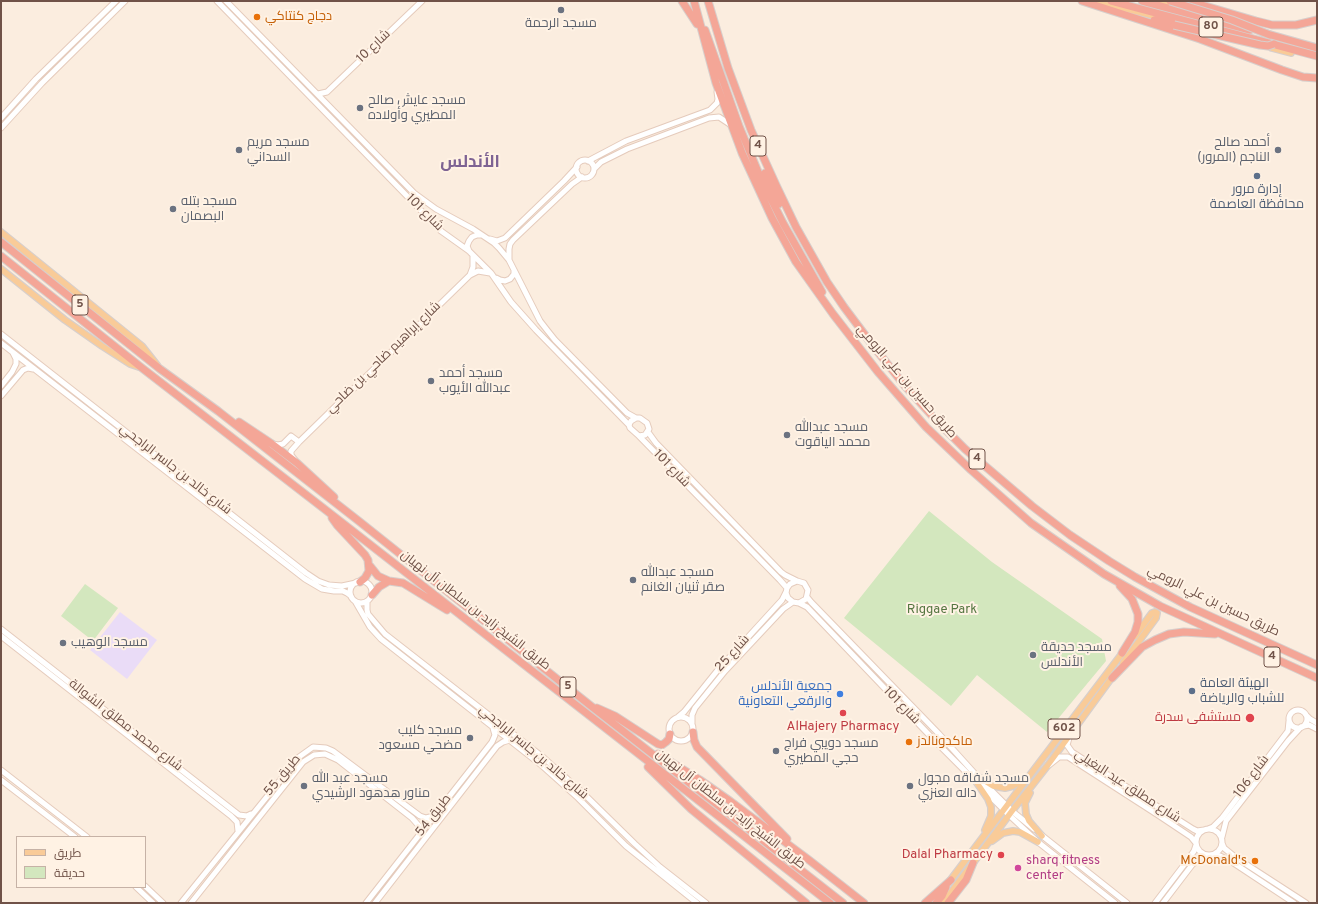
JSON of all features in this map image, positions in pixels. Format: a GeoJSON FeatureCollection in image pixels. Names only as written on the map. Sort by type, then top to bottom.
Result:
{"type":"FeatureCollection","features":[{"type":"Feature","properties":{"kind":"highway"},"geometry":{"type":"LineString","coordinates":[[682,1],[694,19],[703,38]]}},
{"type":"Feature","properties":{"kind":"highway"},"geometry":{"type":"LineString","coordinates":[[695,1],[736,119],[761,179],[783,223],[840,324]]}},
{"type":"Feature","properties":{"kind":"highway","name":"طريق حسين بن علي الرومي"},"geometry":{"type":"LineString","coordinates":[[695,1],[703,38],[716,83],[752,176],[772,218],[803,272],[840,324],[878,372],[921,422],[1031,523],[1104,574],[1160,606],[1317,678]]}},
{"type":"Feature","properties":{"kind":"highway","name":"طريق حسين بن علي الرومي"},"geometry":{"type":"LineString","coordinates":[[707,1],[726,69],[746,130],[770,186],[803,247],[812,262],[874,347],[905,386],[936,420],[965,449],[1032,506],[1070,535],[1109,561],[1190,607],[1317,665]]}},
{"type":"Feature","properties":{"kind":"highway"},"geometry":{"type":"LineString","coordinates":[[1082,1],[1200,39],[1303,77],[1317,78]]}},
{"type":"Feature","properties":{"kind":"highway","name":"80"},"geometry":{"type":"LineString","coordinates":[[1111,1],[1317,56]]}},
{"type":"Feature","properties":{"kind":"highway","name":"80"},"geometry":{"type":"LineString","coordinates":[[1142,1],[1317,48]]}},
{"type":"Feature","properties":{"kind":"highway"},"geometry":{"type":"LineString","coordinates":[[1170,1],[1232,20],[1270,35]]}},
{"type":"Feature","properties":{"kind":"highway"},"geometry":{"type":"LineString","coordinates":[[1188,1],[1272,25],[1296,25],[1317,20]]}},
{"type":"Feature","properties":{"kind":"highway"},"geometry":{"type":"LineString","coordinates":[[1120,7],[1139,15],[1174,25],[1260,45],[1268,46],[1274,44]]}},
{"type":"Feature","properties":{"kind":"highway","name":"طريق الشيخ زايد بن سلطان آل نهيان"},"geometry":{"type":"LineString","coordinates":[[1,242],[160,369],[360,522],[629,736],[843,903]]}},
{"type":"Feature","properties":{"kind":"highway","name":"طريق الشيخ زايد بن سلطان آل نهيان"},"geometry":{"type":"LineString","coordinates":[[1,256],[142,368],[830,903]]}},
{"type":"Feature","properties":{"kind":"highway"},"geometry":{"type":"LineString","coordinates":[[218,412],[237,421],[272,444],[297,463],[360,522]]}},
{"type":"Feature","properties":{"kind":"highway"},"geometry":{"type":"LineString","coordinates":[[327,511],[337,525],[365,555],[370,566],[378,576],[389,581],[403,583],[476,627]]}},
{"type":"Feature","properties":{"kind":"highway"},"geometry":{"type":"LineString","coordinates":[[358,582],[368,574],[370,566]]}},
{"type":"Feature","properties":{"kind":"highway"},"geometry":{"type":"LineString","coordinates":[[1104,574],[1125,590],[1132,599],[1138,614],[1135,632],[1122,653]]}},
{"type":"Feature","properties":{"kind":"highway"},"geometry":{"type":"LineString","coordinates":[[372,595],[379,587],[389,581]]}},
{"type":"Feature","properties":{"kind":"highway"},"geometry":{"type":"LineString","coordinates":[[1112,678],[1142,647],[1169,634],[1196,632],[1228,637]]}},
{"type":"Feature","properties":{"kind":"highway"},"geometry":{"type":"LineString","coordinates":[[591,706],[612,714],[658,744],[665,743],[669,739],[670,734]]}},
{"type":"Feature","properties":{"kind":"highway"},"geometry":{"type":"LineString","coordinates":[[693,732],[694,742],[697,747],[802,855]]}},
{"type":"Feature","properties":{"kind":"highway"},"geometry":{"type":"LineString","coordinates":[[629,736],[700,780],[864,903]]}},
{"type":"Feature","properties":{"kind":"highway"},"geometry":{"type":"LineString","coordinates":[[624,742],[691,808],[806,903]]}},
{"type":"Feature","properties":{"kind":"highway"},"geometry":{"type":"LineString","coordinates":[[948,903],[966,880],[973,863]]}},
{"type":"Feature","properties":{"kind":"highway"},"geometry":{"type":"LineString","coordinates":[[925,903],[951,880]]}},
{"type":"Feature","properties":{"kind":"highway"},"geometry":{"type":"LineString","coordinates":[[842,886],[868,903]]}},
{"type":"Feature","properties":{"kind":"highway"},"geometry":{"type":"LineString","coordinates":[[936,903],[942,896],[946,887]]}},
{"type":"Feature","properties":{"kind":"highway"},"geometry":{"type":"LineString","coordinates":[[798,896],[803,903]]}},
{"type":"Feature","properties":{"kind":"highway"},"geometry":{"type":"LineString","coordinates":[[798,896],[811,903]]}},
{"type":"Feature","properties":{"kind":"main road"},"geometry":{"type":"LineString","coordinates":[[1096,1],[1317,59]]}},
{"type":"Feature","properties":{"kind":"main road"},"geometry":{"type":"LineString","coordinates":[[1158,1],[1317,45]]}},
{"type":"Feature","properties":{"kind":"main road","name":"طريق الشيخ زايد بن سلطان آل نهيان"},"geometry":{"type":"LineString","coordinates":[[1,232],[142,346],[160,369]]}},
{"type":"Feature","properties":{"kind":"main road","name":"طريق الشيخ زايد بن سلطان آل نهيان"},"geometry":{"type":"LineString","coordinates":[[3,270],[65,320],[130,364],[142,368]]}},
{"type":"Feature","properties":{"kind":"main road","name":"602"},"geometry":{"type":"LineString","coordinates":[[930,903],[946,887],[1151,615],[1154,612],[1157,613],[1156,618],[1072,730],[1048,766],[1010,813],[943,903]]}},
{"type":"Feature","properties":{"kind":"main road"},"geometry":{"type":"LineString","coordinates":[[977,776],[993,786],[1005,788],[1013,786],[1031,774]]}},
{"type":"Feature","properties":{"kind":"main road"},"geometry":{"type":"LineString","coordinates":[[1037,779],[1035,786],[1026,799],[1024,808],[1028,819],[1042,836]]}},
{"type":"Feature","properties":{"kind":"main road"},"geometry":{"type":"LineString","coordinates":[[974,849],[988,825],[991,811],[991,804],[977,783]]}},
{"type":"Feature","properties":{"kind":"main road"},"geometry":{"type":"LineString","coordinates":[[978,856],[996,838],[1007,832],[1018,832],[1038,842]]}},
{"type":"Feature","properties":{"kind":"street"},"geometry":{"type":"LineString","coordinates":[[1,118],[36,79],[116,1]]}},
{"type":"Feature","properties":{"kind":"street"},"geometry":{"type":"LineString","coordinates":[[2,125],[125,1]]}},
{"type":"Feature","properties":{"kind":"street","name":"شارع 101"},"geometry":{"type":"LineString","coordinates":[[217,1],[441,232],[469,251],[493,275],[511,302],[561,356],[629,425]]}},
{"type":"Feature","properties":{"kind":"street","name":"شارع 101"},"geometry":{"type":"LineString","coordinates":[[226,1],[406,184],[436,210],[482,235],[499,248],[509,260],[540,321],[555,340],[627,413],[636,418]]}},
{"type":"Feature","properties":{"kind":"street","name":"شارع 10"},"geometry":{"type":"LineString","coordinates":[[327,92],[422,1]]}},
{"type":"Feature","properties":{"kind":"street"},"geometry":{"type":"LineString","coordinates":[[94,31],[106,17],[105,14],[102,14]]}},
{"type":"Feature","properties":{"kind":"street"},"geometry":{"type":"LineString","coordinates":[[239,23],[242,23],[244,19]]}},
{"type":"Feature","properties":{"kind":"street"},"geometry":{"type":"LineString","coordinates":[[488,239],[497,241],[504,238],[564,181],[581,162],[588,161],[626,141],[710,110],[717,103],[718,98],[716,83]]}},
{"type":"Feature","properties":{"kind":"street"},"geometry":{"type":"LineString","coordinates":[[318,94],[327,92],[325,101]]}},
{"type":"Feature","properties":{"kind":"street"},"geometry":{"type":"LineString","coordinates":[[694,116],[696,118],[696,122]]}},
{"type":"Feature","properties":{"kind":"street"},"geometry":{"type":"LineString","coordinates":[[509,260],[508,250],[513,240],[572,184],[582,177],[590,176],[601,162],[627,149],[709,118],[719,117],[729,123],[732,127]]}},
{"type":"Feature","properties":{"kind":"street"},"geometry":{"type":"LineString","coordinates":[[588,161],[593,164],[594,169]]}},
{"type":"Feature","properties":{"kind":"street"},"geometry":{"type":"LineString","coordinates":[[577,166],[576,173],[582,177]]}},
{"type":"Feature","properties":{"kind":"street"},"geometry":{"type":"LineString","coordinates":[[387,176],[392,175],[393,170]]}},
{"type":"Feature","properties":{"kind":"street"},"geometry":{"type":"LineString","coordinates":[[399,189],[402,184],[406,184]]}},
{"type":"Feature","properties":{"kind":"street"},"geometry":{"type":"LineString","coordinates":[[469,251],[469,241],[472,236],[477,234],[482,235]]}},
{"type":"Feature","properties":{"kind":"street"},"geometry":{"type":"LineString","coordinates":[[470,275],[473,267],[473,256]]}},
{"type":"Feature","properties":{"kind":"street"},"geometry":{"type":"LineString","coordinates":[[470,275],[478,271],[493,275],[500,280],[505,281],[510,279],[514,274],[514,269]]}},
{"type":"Feature","properties":{"kind":"street","name":"شارع إبراهيم ضاحي بن ضاحي"},"geometry":{"type":"LineString","coordinates":[[299,442],[470,275]]}},
{"type":"Feature","properties":{"kind":"street","name":"شارع خالد بن جاسر الراجحي"},"geometry":{"type":"LineString","coordinates":[[1,334],[180,478]]}},
{"type":"Feature","properties":{"kind":"street","name":"شارع خالد بن جاسر الراجحي"},"geometry":{"type":"LineString","coordinates":[[1,343],[312,577],[329,585],[342,586],[358,582]]}},
{"type":"Feature","properties":{"kind":"street"},"geometry":{"type":"LineString","coordinates":[[1,386],[12,372],[16,364],[16,359],[13,352]]}},
{"type":"Feature","properties":{"kind":"street"},"geometry":{"type":"LineString","coordinates":[[561,356],[565,356],[567,352]]}},
{"type":"Feature","properties":{"kind":"street"},"geometry":{"type":"LineString","coordinates":[[575,370],[577,366],[581,366]]}},
{"type":"Feature","properties":{"kind":"street"},"geometry":{"type":"LineString","coordinates":[[1,396],[23,370],[28,368],[36,370]]}},
{"type":"Feature","properties":{"kind":"street"},"geometry":{"type":"LineString","coordinates":[[12,372],[16,373],[17,376]]}},
{"type":"Feature","properties":{"kind":"street"},"geometry":{"type":"LineString","coordinates":[[636,418],[640,418],[648,425],[648,432],[645,436],[639,436],[631,430],[629,425],[631,421],[636,418]]}},
{"type":"Feature","properties":{"kind":"street","name":"شارع 101"},"geometry":{"type":"LineString","coordinates":[[648,432],[656,443],[781,572],[797,581]]}},
{"type":"Feature","properties":{"kind":"street"},"geometry":{"type":"LineString","coordinates":[[272,444],[283,444],[292,436],[299,442],[293,448],[291,453],[297,463]]}},
{"type":"Feature","properties":{"kind":"street","name":"شارع 101"},"geometry":{"type":"LineString","coordinates":[[639,436],[780,580],[786,589]]}},
{"type":"Feature","properties":{"kind":"street","name":"شارع خالد بن جاسر الراجحي"},"geometry":{"type":"LineString","coordinates":[[188,484],[313,585],[322,589],[343,591],[351,596]]}},
{"type":"Feature","properties":{"kind":"street"},"geometry":{"type":"LineString","coordinates":[[698,496],[701,496],[703,492]]}},
{"type":"Feature","properties":{"kind":"street"},"geometry":{"type":"LineString","coordinates":[[709,507],[711,503],[714,503]]}},
{"type":"Feature","properties":{"kind":"street"},"geometry":{"type":"LineString","coordinates":[[797,581],[801,581],[806,585],[808,590],[807,597],[803,601],[793,602],[788,598],[786,589],[790,584],[797,581]]}},
{"type":"Feature","properties":{"kind":"street"},"geometry":{"type":"LineString","coordinates":[[358,582],[368,584],[372,595],[367,602],[355,602],[351,596],[351,588],[358,582]]}},
{"type":"Feature","properties":{"kind":"street","name":"شارع 25"},"geometry":{"type":"LineString","coordinates":[[678,717],[684,712],[717,671],[782,600],[786,589]]}},
{"type":"Feature","properties":{"kind":"street","name":"شارع 101"},"geometry":{"type":"LineString","coordinates":[[807,597],[939,734],[1006,808]]}},
{"type":"Feature","properties":{"kind":"street","name":"شارع خالد بن جاسر الراجحي"},"geometry":{"type":"LineString","coordinates":[[355,602],[375,634],[561,782],[631,850],[696,903]]}},
{"type":"Feature","properties":{"kind":"street","name":"شارع خالد بن جاسر الراجحي"},"geometry":{"type":"LineString","coordinates":[[367,602],[368,614],[380,629],[544,758],[660,867],[706,903]]}},
{"type":"Feature","properties":{"kind":"street","name":"شارع 25"},"geometry":{"type":"LineString","coordinates":[[692,723],[692,716],[695,708],[725,671],[782,609],[793,602]]}},
{"type":"Feature","properties":{"kind":"street","name":"شارع 101"},"geometry":{"type":"LineString","coordinates":[[799,602],[807,607],[977,783],[1006,808]]}},
{"type":"Feature","properties":{"kind":"street","name":"شارع محمد مطلق الشوالة"},"geometry":{"type":"LineString","coordinates":[[2,633],[12,638],[136,733],[233,814],[237,822],[238,831]]}},
{"type":"Feature","properties":{"kind":"street","name":"شارع محمد مطلق الشوالة"},"geometry":{"type":"LineString","coordinates":[[2,633],[8,642],[140,745],[233,814]]}},
{"type":"Feature","properties":{"kind":"street"},"geometry":{"type":"LineString","coordinates":[[8,642],[9,638],[12,638]]}},
{"type":"Feature","properties":{"kind":"street"},"geometry":{"type":"LineString","coordinates":[[441,686],[445,680]]}},
{"type":"Feature","properties":{"kind":"street"},"geometry":{"type":"LineString","coordinates":[[448,691],[449,687],[452,686]]}},
{"type":"Feature","properties":{"kind":"street"},"geometry":{"type":"LineString","coordinates":[[1317,723],[1310,720],[1302,710],[1295,710],[1291,713],[1289,721],[1295,727],[1309,725],[1317,729]]}},
{"type":"Feature","properties":{"kind":"street"},"geometry":{"type":"LineString","coordinates":[[1302,727],[1307,721],[1307,716]]}},
{"type":"Feature","properties":{"kind":"street"},"geometry":{"type":"LineString","coordinates":[[678,717],[687,718],[692,723],[693,732],[690,738],[682,741],[676,740],[670,734],[670,723],[678,717]]}},
{"type":"Feature","properties":{"kind":"street","name":"شارع 106"},"geometry":{"type":"LineString","coordinates":[[1206,829],[1213,827],[1222,818],[1288,731],[1289,721]]}},
{"type":"Feature","properties":{"kind":"street","name":"طريق 54"},"geometry":{"type":"LineString","coordinates":[[366,903],[489,745],[495,735],[493,727]]}},
{"type":"Feature","properties":{"kind":"street","name":"شارع 106"},"geometry":{"type":"LineString","coordinates":[[1222,840],[1226,821],[1285,746],[1302,727]]}},
{"type":"Feature","properties":{"kind":"street","name":"شارع مطلق عيد البغيلي"},"geometry":{"type":"LineString","coordinates":[[1072,730],[1067,744],[1072,752],[1193,829],[1197,831],[1206,829]]}},
{"type":"Feature","properties":{"kind":"street"},"geometry":{"type":"LineString","coordinates":[[133,739],[137,738],[136,733]]}},
{"type":"Feature","properties":{"kind":"street","name":"طريق 54"},"geometry":{"type":"LineString","coordinates":[[376,903],[494,750],[503,742],[510,740]]}},
{"type":"Feature","properties":{"kind":"street"},"geometry":{"type":"LineString","coordinates":[[140,745],[145,741]]}},
{"type":"Feature","properties":{"kind":"street"},"geometry":{"type":"LineString","coordinates":[[1280,741],[1284,741],[1285,746]]}},
{"type":"Feature","properties":{"kind":"street"},"geometry":{"type":"LineString","coordinates":[[489,745],[493,746],[494,750]]}},
{"type":"Feature","properties":{"kind":"street","name":"طريق 55"},"geometry":{"type":"LineString","coordinates":[[182,903],[281,778],[303,753],[313,747],[326,748],[341,755],[414,816],[421,833]]}},
{"type":"Feature","properties":{"kind":"street","name":"طريق 55"},"geometry":{"type":"LineString","coordinates":[[192,902],[286,782],[303,762],[314,755],[325,754],[338,760],[414,816]]}},
{"type":"Feature","properties":{"kind":"street","name":"شارع مطلق عيد البغيلي"},"geometry":{"type":"LineString","coordinates":[[1048,766],[1061,756],[1068,757],[1191,837],[1196,843]]}},
{"type":"Feature","properties":{"kind":"street"},"geometry":{"type":"LineString","coordinates":[[1,770],[86,836]]}},
{"type":"Feature","properties":{"kind":"street"},"geometry":{"type":"LineString","coordinates":[[281,778],[282,781],[286,782]]}},
{"type":"Feature","properties":{"kind":"street"},"geometry":{"type":"LineString","coordinates":[[561,782],[567,784],[569,781],[568,779]]}},
{"type":"Feature","properties":{"kind":"street"},"geometry":{"type":"LineString","coordinates":[[1,780],[74,836]]}},
{"type":"Feature","properties":{"kind":"street"},"geometry":{"type":"LineString","coordinates":[[276,784],[282,788]]}},
{"type":"Feature","properties":{"kind":"street"},"geometry":{"type":"LineString","coordinates":[[578,798],[579,794],[583,793]]}},
{"type":"Feature","properties":{"kind":"street"},"geometry":{"type":"LineString","coordinates":[[1006,808],[1038,842],[1115,903]]}},
{"type":"Feature","properties":{"kind":"street"},"geometry":{"type":"LineString","coordinates":[[1010,813],[1042,836],[1127,903]]}},
{"type":"Feature","properties":{"kind":"street"},"geometry":{"type":"LineString","coordinates":[[233,814],[247,816],[252,814]]}},
{"type":"Feature","properties":{"kind":"street"},"geometry":{"type":"LineString","coordinates":[[414,816],[426,818],[434,816]]}},
{"type":"Feature","properties":{"kind":"street"},"geometry":{"type":"LineString","coordinates":[[1155,903],[1188,861],[1194,851],[1198,835],[1206,829],[1216,831],[1222,840],[1224,848],[1235,857],[1306,903]]}},
{"type":"Feature","properties":{"kind":"street"},"geometry":{"type":"LineString","coordinates":[[1214,855],[1220,850],[1222,840]]}},
{"type":"Feature","properties":{"kind":"street"},"geometry":{"type":"LineString","coordinates":[[1196,843],[1199,851],[1205,855]]}},
{"type":"Feature","properties":{"kind":"street"},"geometry":{"type":"LineString","coordinates":[[631,850],[631,845],[635,844]]}},
{"type":"Feature","properties":{"kind":"street"},"geometry":{"type":"LineString","coordinates":[[1163,903],[1199,858],[1205,855],[1214,855],[1220,856],[1232,862],[1294,903]]}},
{"type":"Feature","properties":{"kind":"street"},"geometry":{"type":"LineString","coordinates":[[146,887],[164,903]]}},
{"type":"Feature","properties":{"kind":"street"},"geometry":{"type":"LineString","coordinates":[[137,888],[153,903]]}},
{"type":"Feature","properties":{"kind":"street"},"geometry":{"type":"LineString","coordinates":[[686,895],[690,903]]}},
{"type":"Feature","properties":{"kind":"street"},"geometry":{"type":"LineString","coordinates":[[186,898],[187,901],[192,902]]}},
{"type":"Feature","properties":{"kind":"shaded area"},"geometry":{"type":"Polygon","coordinates":[[[120,612],[157,640],[127,679],[90,650],[120,612]]]}},
{"type":"Feature","properties":{"kind":"green space","name":"Riggae Park"},"geometry":{"type":"Polygon","coordinates":[[[929,511],[992,562],[1102,639],[1106,661],[1047,732],[977,675],[951,706],[844,618],[929,511]]]}},
{"type":"Feature","properties":{"kind":"green space"},"geometry":{"type":"Polygon","coordinates":[[[85,584],[118,608],[93,641],[61,616],[85,584]]]}},
{"type":"Feature","properties":{"kind":"place","name":"مسجد الرحمة"},"geometry":{"type":"Point","coordinates":[561,10]}},
{"type":"Feature","properties":{"kind":"place","name":"دجاج كنتاكي"},"geometry":{"type":"Point","coordinates":[257,17]}},
{"type":"Feature","properties":{"kind":"place","name":"مسجد عايش صالح المطيري وأولاده"},"geometry":{"type":"Point","coordinates":[360,108]}},
{"type":"Feature","properties":{"kind":"place","name":"مسجد مريم السداني"},"geometry":{"type":"Point","coordinates":[239,150]}},
{"type":"Feature","properties":{"kind":"place","name":"أحمد صالح الناجم (المرور)"},"geometry":{"type":"Point","coordinates":[1278,150]}},
{"type":"Feature","properties":{"kind":"place","name":"إدارة مرور محافظة العاصمة"},"geometry":{"type":"Point","coordinates":[1257,176]}},
{"type":"Feature","properties":{"kind":"place","name":"مسجد بتله البصمان"},"geometry":{"type":"Point","coordinates":[173,209]}},
{"type":"Feature","properties":{"kind":"place","name":"مسجد أحمد عبدالله الأيوب"},"geometry":{"type":"Point","coordinates":[431,381]}},
{"type":"Feature","properties":{"kind":"place","name":"مسجد عبدالله محمد الياقوت"},"geometry":{"type":"Point","coordinates":[787,435]}},
{"type":"Feature","properties":{"kind":"place","name":"مسجد عبدالله صقر ثنيان الغانم"},"geometry":{"type":"Point","coordinates":[633,580]}},
{"type":"Feature","properties":{"kind":"place","name":"مسجد الوهيب"},"geometry":{"type":"Point","coordinates":[63,643]}},
{"type":"Feature","properties":{"kind":"place","name":"مسجد حديقة الأندلس"},"geometry":{"type":"Point","coordinates":[1033,655]}},
{"type":"Feature","properties":{"kind":"place","name":"الهيئة العامة للشباب والرياضة"},"geometry":{"type":"Point","coordinates":[1192,691]}},
{"type":"Feature","properties":{"kind":"place","name":"جمعية الأندلس والرقعي التعاونية"},"geometry":{"type":"Point","coordinates":[840,694]}},
{"type":"Feature","properties":{"kind":"place","name":"AlHajery Pharmacy"},"geometry":{"type":"Point","coordinates":[843,713]}},
{"type":"Feature","properties":{"kind":"place","name":"مستشفى سدرة"},"geometry":{"type":"Point","coordinates":[1250,718]}},
{"type":"Feature","properties":{"kind":"place","name":"مسجد كليب مضحي مسعود"},"geometry":{"type":"Point","coordinates":[470,738]}},
{"type":"Feature","properties":{"kind":"place","name":"ماكدونالدز"},"geometry":{"type":"Point","coordinates":[909,742]}},
{"type":"Feature","properties":{"kind":"place","name":"مسجد دويبي فراج حجي المطيري"},"geometry":{"type":"Point","coordinates":[776,751]}},
{"type":"Feature","properties":{"kind":"place","name":"مسجد عبد الله مناور هدهود الرشيدي"},"geometry":{"type":"Point","coordinates":[304,786]}},
{"type":"Feature","properties":{"kind":"place","name":"مسجد شفاقه مجول داله العنزي"},"geometry":{"type":"Point","coordinates":[910,786]}},
{"type":"Feature","properties":{"kind":"place","name":"Dalal Pharmacy"},"geometry":{"type":"Point","coordinates":[1001,855]}},
{"type":"Feature","properties":{"kind":"place","name":"McDonald's"},"geometry":{"type":"Point","coordinates":[1255,861]}},
{"type":"Feature","properties":{"kind":"place","name":"sharq fitness center"},"geometry":{"type":"Point","coordinates":[1018,868]}},
{"type":"Feature","properties":{"kind":"district","name":"الأندلس"},"geometry":{"type":"Point","coordinates":[470,164]}}]}
